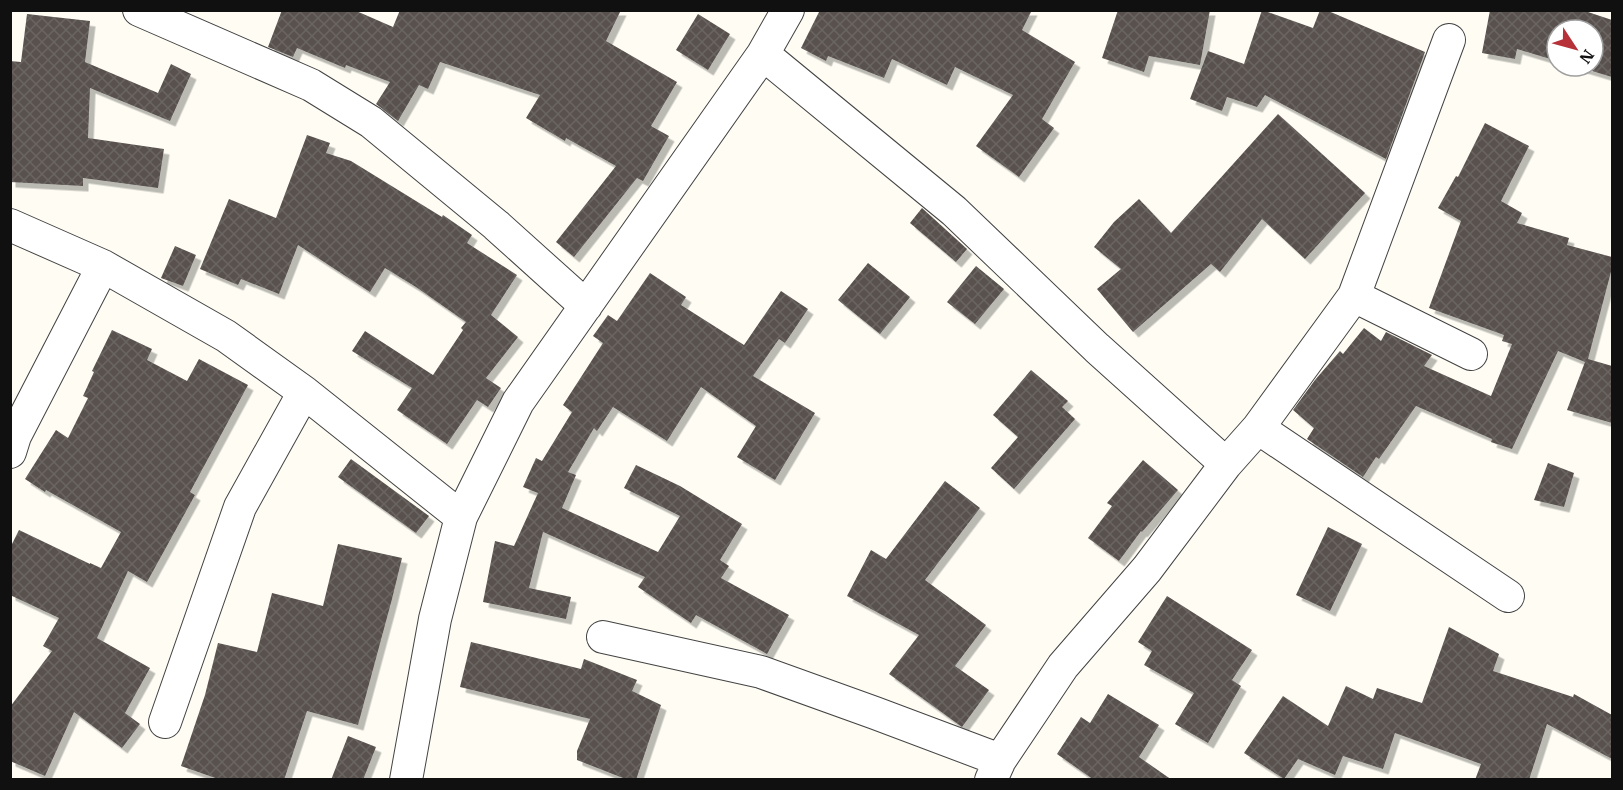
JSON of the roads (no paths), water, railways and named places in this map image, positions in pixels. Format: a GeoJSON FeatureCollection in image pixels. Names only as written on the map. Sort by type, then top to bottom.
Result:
{"type":"FeatureCollection","features":[{"type":"Feature","properties":{"kind":"street"},"geometry":{"type":"LineString","coordinates":[[139,10],[311,85],[371,122],[496,225],[586,306]]}},
{"type":"Feature","properties":{"kind":"street"},"geometry":{"type":"LineString","coordinates":[[406,780],[435,619],[461,517],[518,402],[763,54],[789,10]]}},
{"type":"Feature","properties":{"kind":"street"},"geometry":{"type":"LineString","coordinates":[[603,637],[761,672],[875,713],[995,770],[1063,666],[1147,569],[1226,464],[1258,428],[1354,296],[1449,40]]}},
{"type":"Feature","properties":{"kind":"street"},"geometry":{"type":"LineString","coordinates":[[763,54],[954,211],[1097,348],[1226,464]]}},
{"type":"Feature","properties":{"kind":"street"},"geometry":{"type":"LineString","coordinates":[[10,225],[103,266],[226,336],[304,392],[461,517]]}},
{"type":"Feature","properties":{"kind":"street"},"geometry":{"type":"LineString","coordinates":[[10,452],[15,436],[103,266]]}},
{"type":"Feature","properties":{"kind":"street"},"geometry":{"type":"LineString","coordinates":[[1354,296],[1471,354]]}},
{"type":"Feature","properties":{"kind":"street"},"geometry":{"type":"LineString","coordinates":[[165,722],[240,507],[304,392]]}},
{"type":"Feature","properties":{"kind":"street"},"geometry":{"type":"LineString","coordinates":[[1258,428],[1508,596]]}}]}
